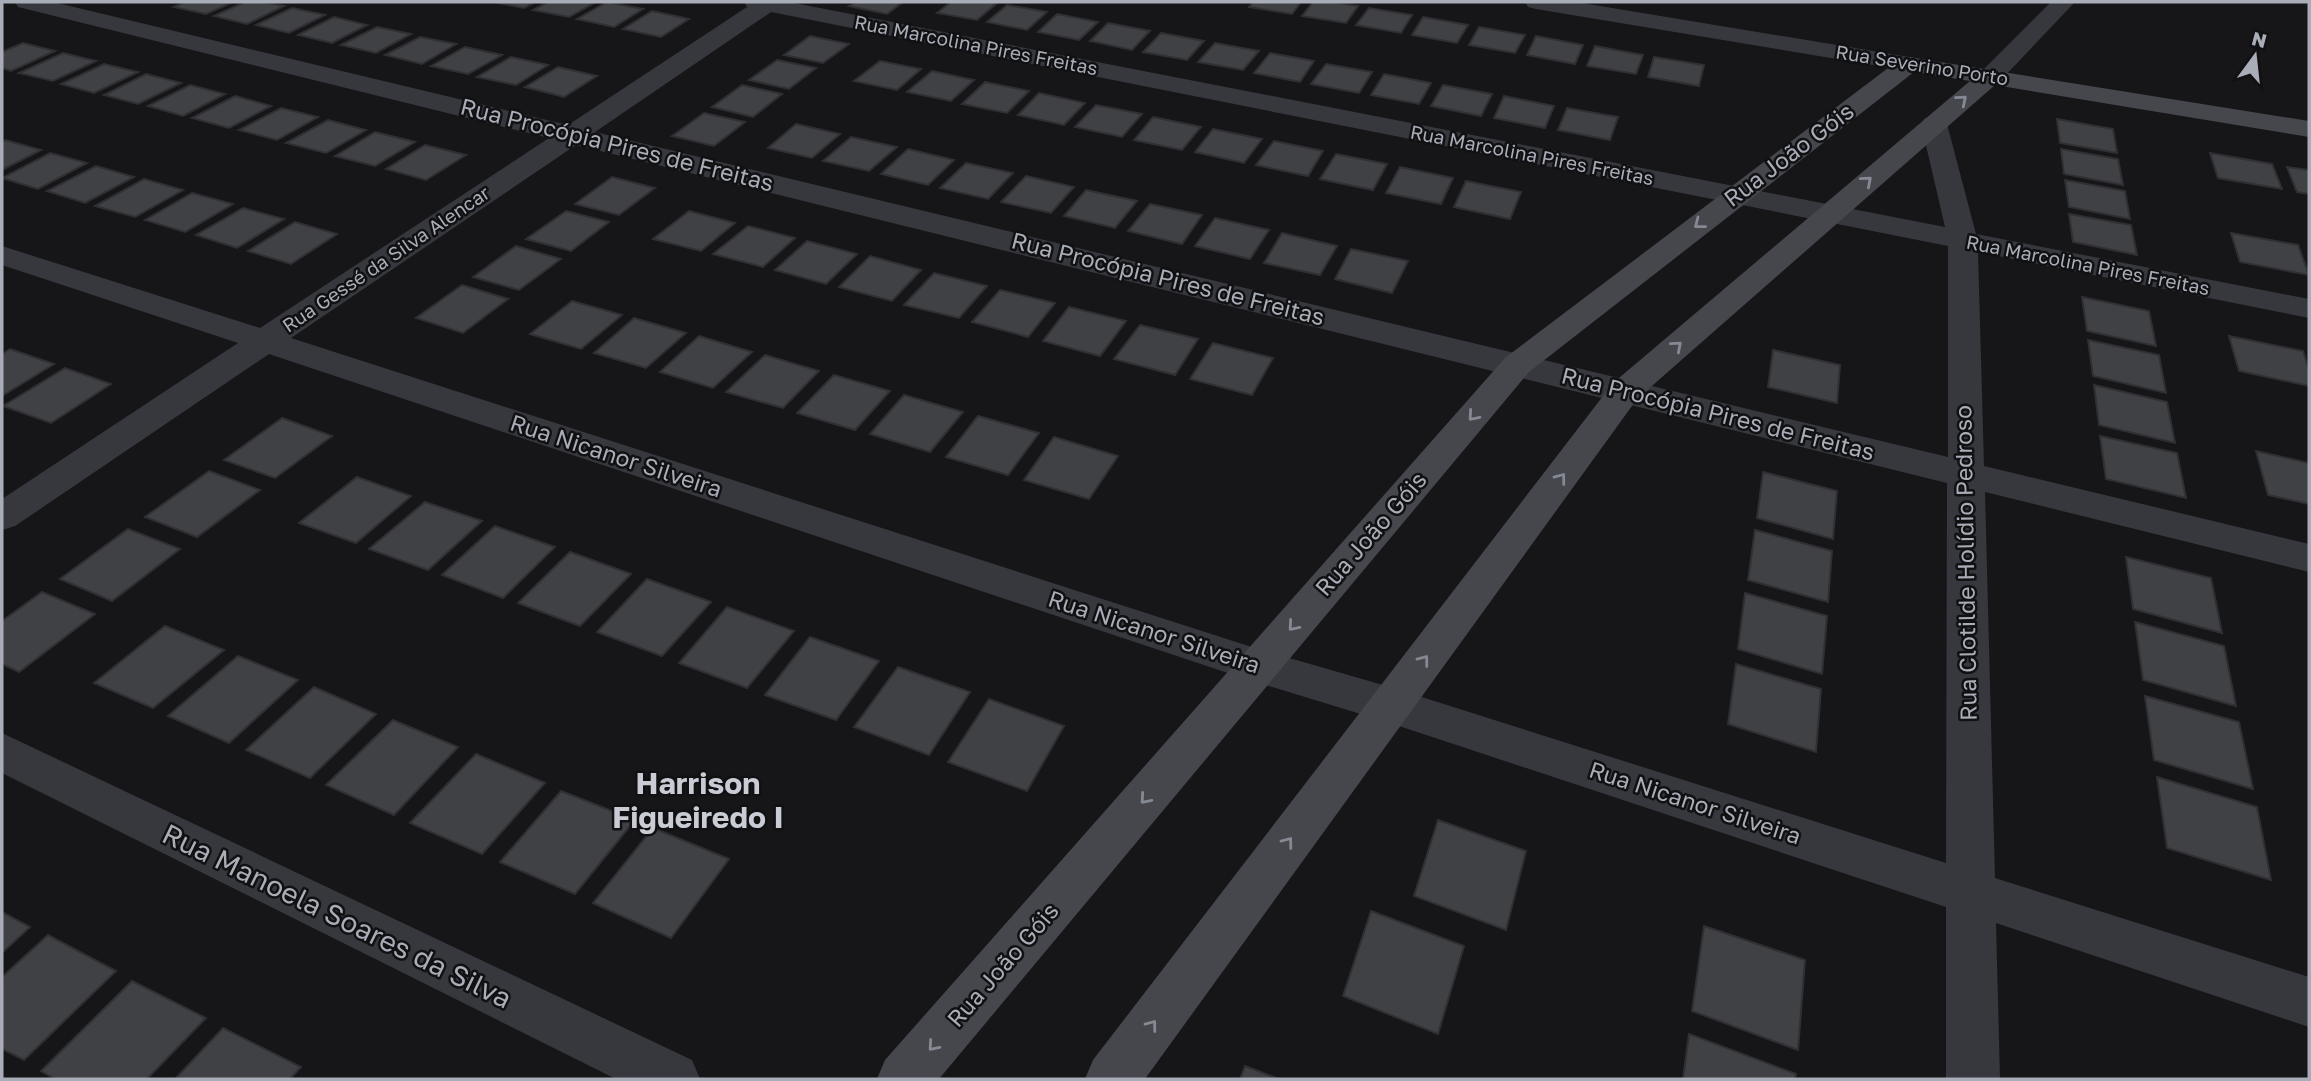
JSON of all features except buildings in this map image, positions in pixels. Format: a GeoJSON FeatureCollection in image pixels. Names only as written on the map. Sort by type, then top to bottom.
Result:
{"type":"FeatureCollection","features":[{"type":"Feature","properties":{"kind":"street","name":"Rua Procópia Pires de Freitas"},"geometry":{"type":"LineString","coordinates":[[26,2],[2309,558]]}},
{"type":"Feature","properties":{"kind":"street","name":"Rua Severino Porto"},"geometry":{"type":"LineString","coordinates":[[1536,2],[2309,129]]}},
{"type":"Feature","properties":{"kind":"street"},"geometry":{"type":"LineString","coordinates":[[1111,1079],[1625,391],[1990,76],[2064,2]]}},
{"type":"Feature","properties":{"kind":"street","name":"Rua Gessé da Silva Alencar"},"geometry":{"type":"LineString","coordinates":[[2,517],[572,135],[763,3]]}},
{"type":"Feature","properties":{"kind":"street","name":"Rua Marcolina Pires Freitas"},"geometry":{"type":"LineString","coordinates":[[763,3],[2309,308]]}},
{"type":"Feature","properties":{"kind":"street","name":"Rua João Góis"},"geometry":{"type":"LineString","coordinates":[[904,1079],[1517,365],[1909,64]]}},
{"type":"Feature","properties":{"kind":"street","name":"Rua Clotilde Holídio Pedroso"},"geometry":{"type":"LineString","coordinates":[[1934,124],[1963,240],[1973,1079]]}},
{"type":"Feature","properties":{"kind":"street","name":"Rua Nicanor Silveira"},"geometry":{"type":"LineString","coordinates":[[2,255],[1258,666],[1390,705],[2309,1002]]}},
{"type":"Feature","properties":{"kind":"street","name":"Rua Manoela Soares da Silva"},"geometry":{"type":"LineString","coordinates":[[2,752],[673,1079]]}},
{"type":"Feature","properties":{"kind":"district","name":"Harrison Figueiredo I"},"geometry":{"type":"Point","coordinates":[698,801]}}]}
